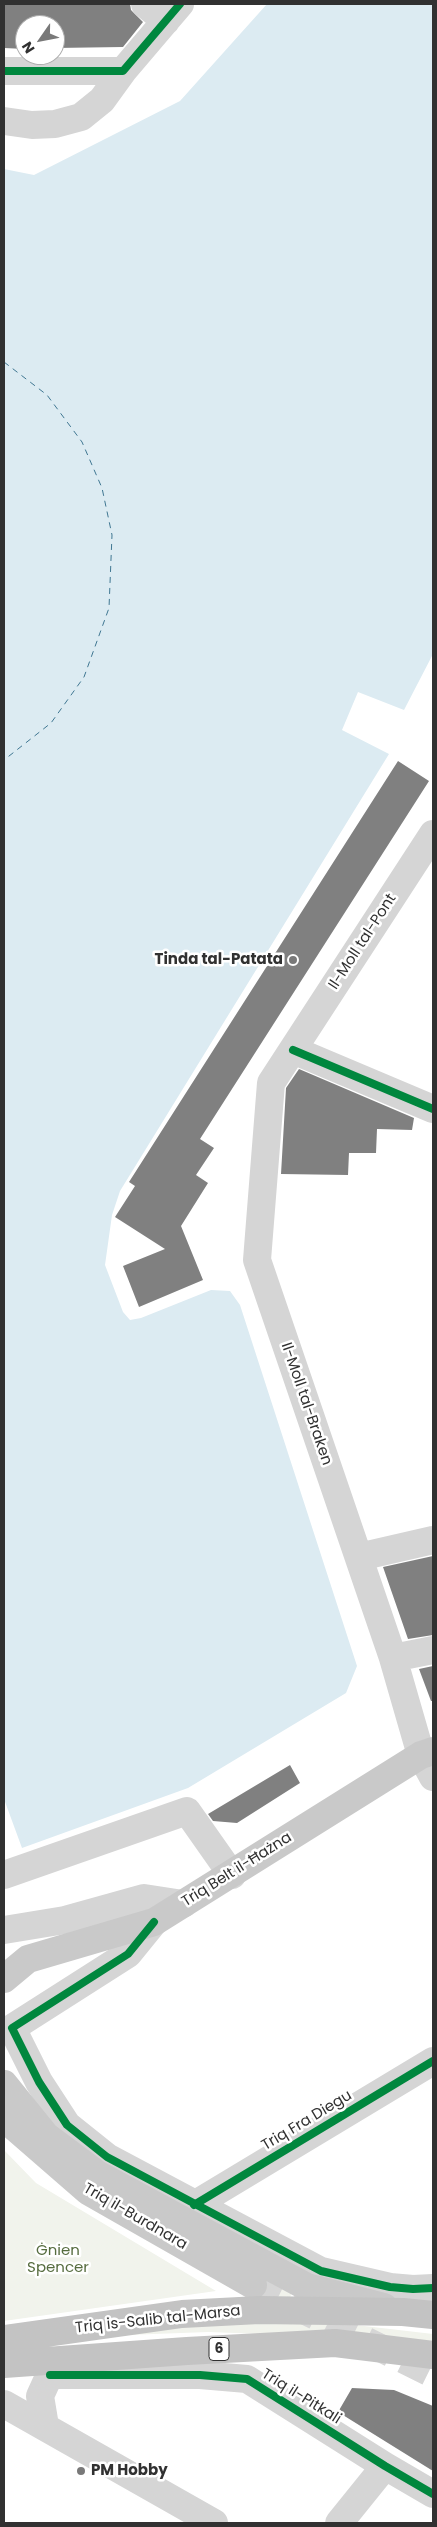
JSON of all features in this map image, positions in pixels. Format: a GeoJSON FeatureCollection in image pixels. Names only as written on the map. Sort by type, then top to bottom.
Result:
{"type":"FeatureCollection","features":[{"type":"Feature","properties":{"kind":"highway","name":"Triq is-Salib tal-Marsa"},"geometry":{"type":"LineString","coordinates":[[4,2338],[182,2314],[259,2310],[403,2312],[433,2315]]}},
{"type":"Feature","properties":{"kind":"highway","name":"Triq is-Salib tal-Marsa"},"geometry":{"type":"LineString","coordinates":[[4,2364],[53,2368],[187,2351],[335,2343],[433,2355]]}},
{"type":"Feature","properties":{"kind":"main road","name":"Triq Belt il-Ħażna"},"geometry":{"type":"LineString","coordinates":[[16,1957],[154,1922],[429,1761]]}},
{"type":"Feature","properties":{"kind":"main road"},"geometry":{"type":"LineString","coordinates":[[4,1979],[16,1957]]}},
{"type":"Feature","properties":{"kind":"main road"},"geometry":{"type":"LineString","coordinates":[[4,2084],[46,2136],[97,2174],[307,2287],[403,2312]]}},
{"type":"Feature","properties":{"kind":"main road","name":"Triq il-Burdnara"},"geometry":{"type":"LineString","coordinates":[[4,2118],[88,2191],[253,2285]]}},
{"type":"Feature","properties":{"kind":"street"},"geometry":{"type":"LineString","coordinates":[[4,121],[32,125],[56,124],[81,117],[102,100],[122,71],[173,12],[145,4]]}},
{"type":"Feature","properties":{"kind":"street"},"geometry":{"type":"LineString","coordinates":[[4,71],[122,71]]}},
{"type":"Feature","properties":{"kind":"street","name":"Il-Moll tal-Pont"},"geometry":{"type":"LineString","coordinates":[[293,1050],[433,834]]}},
{"type":"Feature","properties":{"kind":"street"},"geometry":{"type":"LineString","coordinates":[[293,1050],[433,1109]]}},
{"type":"Feature","properties":{"kind":"street","name":"Il-Moll tal-Braken"},"geometry":{"type":"LineString","coordinates":[[293,1050],[271,1083],[257,1260],[429,1761]]}},
{"type":"Feature","properties":{"kind":"street"},"geometry":{"type":"LineString","coordinates":[[358,1557],[433,1540]]}},
{"type":"Feature","properties":{"kind":"street"},"geometry":{"type":"LineString","coordinates":[[394,1658],[433,1650]]}},
{"type":"Feature","properties":{"kind":"street"},"geometry":{"type":"LineString","coordinates":[[4,1875],[187,1811],[232,1875]]}},
{"type":"Feature","properties":{"kind":"street"},"geometry":{"type":"LineString","coordinates":[[4,1930],[65,1920],[144,1898],[183,1904]]}},
{"type":"Feature","properties":{"kind":"street"},"geometry":{"type":"LineString","coordinates":[[154,1922],[128,1954],[12,2028],[40,2082],[67,2125],[107,2157],[321,2271],[390,2286],[413,2289],[433,2288]]}},
{"type":"Feature","properties":{"kind":"street","name":"Triq Fra Diegu"},"geometry":{"type":"LineString","coordinates":[[194,2205],[433,2061]]}},
{"type":"Feature","properties":{"kind":"street"},"geometry":{"type":"LineString","coordinates":[[4,2079],[40,2082]]}},
{"type":"Feature","properties":{"kind":"street"},"geometry":{"type":"LineString","coordinates":[[45,2426],[40,2396],[53,2368]]}},
{"type":"Feature","properties":{"kind":"street","name":"Triq il-Pitkali"},"geometry":{"type":"LineString","coordinates":[[53,2368],[248,2379],[385,2466],[433,2494]]}},
{"type":"Feature","properties":{"kind":"street"},"geometry":{"type":"LineString","coordinates":[[4,2404],[214,2523]]}},
{"type":"Feature","properties":{"kind":"street"},"geometry":{"type":"LineString","coordinates":[[340,2523],[385,2466]]}},
{"type":"Feature","properties":{"kind":"green space","name":"Ġnien Spencer"},"geometry":{"type":"Polygon","coordinates":[[[4,2150],[36,2183],[216,2291],[4,2321],[4,2150]]]}},
{"type":"Feature","properties":{"kind":"green space"},"geometry":{"type":"Polygon","coordinates":[[[259,2272],[293,2291],[290,2297],[247,2296],[259,2272]]]}},
{"type":"Feature","properties":{"kind":"green space"},"geometry":{"type":"Polygon","coordinates":[[[209,2321],[347,2324],[433,2334],[433,2347],[344,2337],[208,2332],[127,2335],[209,2321]]]}},
{"type":"Feature","properties":{"kind":"shaded area"},"geometry":{"type":"Polygon","coordinates":[[[267,4],[433,4],[433,654],[404,710],[358,692],[342,730],[389,754],[120,1191],[112,1215],[105,1265],[123,1312],[130,1320],[141,1318],[211,1290],[230,1291],[240,1305],[357,1666],[346,1693],[188,1788],[22,1848],[4,1799],[4,169],[34,175],[180,101],[267,4]]]}},
{"type":"Feature","properties":{"kind":"building"},"geometry":{"type":"Polygon","coordinates":[[[4,4],[130,4],[131,10],[143,22],[123,47],[65,48],[65,15],[15,15],[15,49],[4,48],[4,4]]]}},
{"type":"Feature","properties":{"kind":"building","name":"Tinda tal-Patata"},"geometry":{"type":"Polygon","coordinates":[[[398,761],[429,781],[200,1139],[214,1148],[196,1175],[208,1183],[181,1226],[203,1280],[139,1307],[123,1266],[165,1249],[115,1217],[135,1186],[129,1182],[398,761]]]}},
{"type":"Feature","properties":{"kind":"building"},"geometry":{"type":"Polygon","coordinates":[[[299,1069],[414,1118],[412,1130],[377,1129],[376,1153],[349,1153],[348,1175],[281,1174],[286,1088],[299,1069]]]}},
{"type":"Feature","properties":{"kind":"building"},"geometry":{"type":"Polygon","coordinates":[[[433,1556],[433,1635],[408,1639],[383,1567],[433,1556]]]}},
{"type":"Feature","properties":{"kind":"building"},"geometry":{"type":"Polygon","coordinates":[[[433,1666],[433,1701],[431,1701],[419,1669],[433,1666]]]}},
{"type":"Feature","properties":{"kind":"building"},"geometry":{"type":"Polygon","coordinates":[[[290,1765],[300,1783],[237,1823],[213,1821],[208,1814],[290,1765]]]}},
{"type":"Feature","properties":{"kind":"building"},"geometry":{"type":"Polygon","coordinates":[[[352,2388],[394,2390],[433,2406],[433,2471],[338,2412],[352,2388]]]}},
{"type":"Feature","properties":{"kind":"ferry route"},"geometry":{"type":"LineString","coordinates":[[4,362],[47,395],[82,442],[102,488],[112,535],[109,608],[84,677],[51,723],[4,760]]}},
{"type":"Feature","properties":{"kind":"tunnel"},"geometry":{"type":"LineString","coordinates":[[253,2285],[433,2374]]}},
{"type":"Feature","properties":{"kind":"cycle path"},"geometry":{"type":"LineString","coordinates":[[4,71],[123,71],[180,4]]}},
{"type":"Feature","properties":{"kind":"cycle path"},"geometry":{"type":"LineString","coordinates":[[293,1050],[433,1109]]}},
{"type":"Feature","properties":{"kind":"cycle path"},"geometry":{"type":"LineString","coordinates":[[154,1922],[128,1954],[12,2028],[39,2082],[67,2125],[107,2157],[321,2271],[390,2287],[433,2288]]}},
{"type":"Feature","properties":{"kind":"cycle path"},"geometry":{"type":"LineString","coordinates":[[194,2205],[433,2061]]}},
{"type":"Feature","properties":{"kind":"cycle path"},"geometry":{"type":"LineString","coordinates":[[50,2375],[200,2375],[247,2379],[433,2494]]}},
{"type":"Feature","properties":{"kind":"place","name":"Tinda tal-Patata"},"geometry":{"type":"Point","coordinates":[293,960]}},
{"type":"Feature","properties":{"kind":"place","name":"PM Hobby"},"geometry":{"type":"Point","coordinates":[81,2471]}}]}
